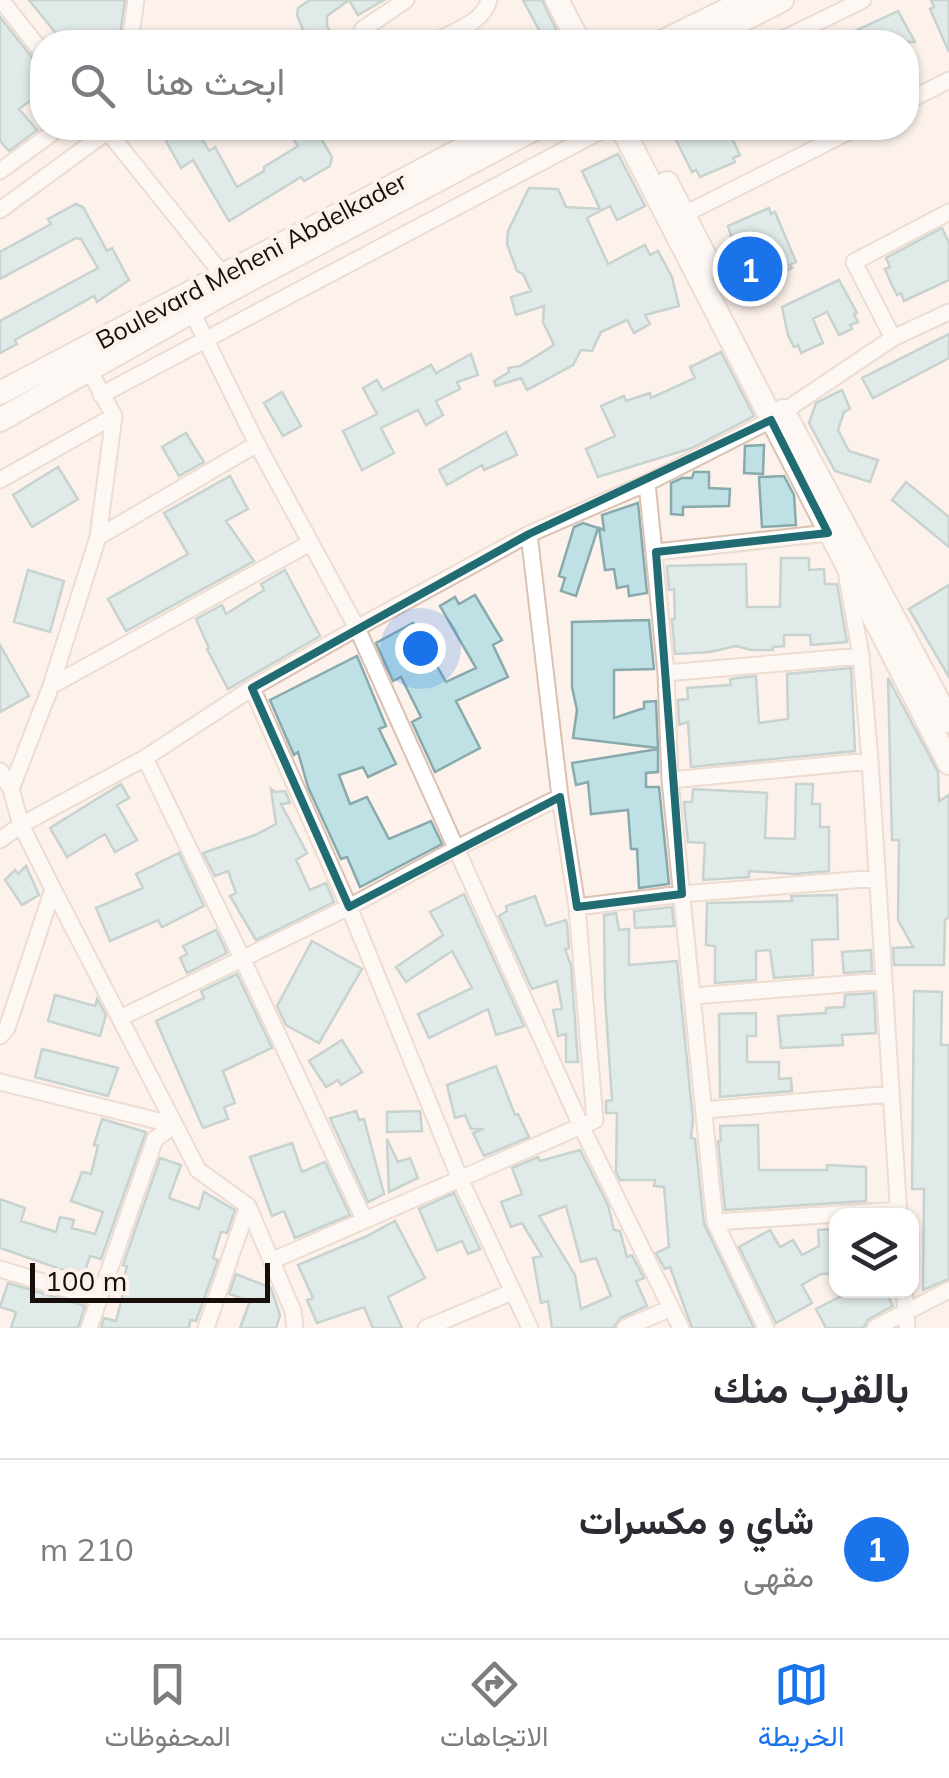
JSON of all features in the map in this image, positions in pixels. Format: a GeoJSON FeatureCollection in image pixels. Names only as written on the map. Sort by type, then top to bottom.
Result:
{"type":"FeatureCollection","features":[{"type":"Feature","properties":{"kind":"main road"},"geometry":{"type":"LineString","coordinates":[[686,30],[747,0]]}},
{"type":"Feature","properties":{"kind":"main road"},"geometry":{"type":"LineString","coordinates":[[723,30],[782,0]]}},
{"type":"Feature","properties":{"kind":"main road"},"geometry":{"type":"LineString","coordinates":[[565,2],[576,30]]}},
{"type":"Feature","properties":{"kind":"main road","name":"Boulevard Meheni Abdelkader"},"geometry":{"type":"LineString","coordinates":[[228,282],[481,140]]}},
{"type":"Feature","properties":{"kind":"main road","name":"Boulevard Meheni Abdelkader"},"geometry":{"type":"LineString","coordinates":[[0,393],[512,140]]}},
{"type":"Feature","properties":{"kind":"main road"},"geometry":{"type":"LineString","coordinates":[[629,140],[677,218]]}},
{"type":"Feature","properties":{"kind":"main road"},"geometry":{"type":"LineString","coordinates":[[643,140],[677,218],[778,416],[946,706]]}},
{"type":"Feature","properties":{"kind":"main road"},"geometry":{"type":"LineString","coordinates":[[0,420],[192,312],[228,282]]}},
{"type":"Feature","properties":{"kind":"main road"},"geometry":{"type":"LineString","coordinates":[[778,416],[828,533],[949,763]]}},
{"type":"Feature","properties":{"kind":"street"},"geometry":{"type":"LineString","coordinates":[[1,0],[30,37]]}},
{"type":"Feature","properties":{"kind":"street"},"geometry":{"type":"LineString","coordinates":[[132,30],[136,0]]}},
{"type":"Feature","properties":{"kind":"street"},"geometry":{"type":"LineString","coordinates":[[456,30],[486,11],[489,0]]}},
{"type":"Feature","properties":{"kind":"street"},"geometry":{"type":"LineString","coordinates":[[801,30],[862,0]]}},
{"type":"Feature","properties":{"kind":"street"},"geometry":{"type":"LineString","coordinates":[[364,30],[395,3]]}},
{"type":"Feature","properties":{"kind":"street"},"geometry":{"type":"LineString","coordinates":[[919,95],[949,80]]}},
{"type":"Feature","properties":{"kind":"street"},"geometry":{"type":"LineString","coordinates":[[0,171],[43,140]]}},
{"type":"Feature","properties":{"kind":"street"},"geometry":{"type":"LineString","coordinates":[[0,210],[102,140]]}},
{"type":"Feature","properties":{"kind":"street"},"geometry":{"type":"LineString","coordinates":[[117,140],[228,282]]}},
{"type":"Feature","properties":{"kind":"street"},"geometry":{"type":"LineString","coordinates":[[101,394],[583,140]]}},
{"type":"Feature","properties":{"kind":"street"},"geometry":{"type":"LineString","coordinates":[[677,218],[832,140]]}},
{"type":"Feature","properties":{"kind":"street"},"geometry":{"type":"LineString","coordinates":[[892,338],[854,262],[949,212]]}},
{"type":"Feature","properties":{"kind":"street"},"geometry":{"type":"LineString","coordinates":[[192,312],[257,444],[357,628],[582,1128],[682,1328]]}},
{"type":"Feature","properties":{"kind":"street"},"geometry":{"type":"LineString","coordinates":[[0,840],[145,758],[252,688],[357,628],[529,534],[647,483],[778,416],[892,338],[949,312]]}},
{"type":"Feature","properties":{"kind":"street"},"geometry":{"type":"LineString","coordinates":[[12,789],[51,686],[98,537],[114,416],[89,370]]}},
{"type":"Feature","properties":{"kind":"street"},"geometry":{"type":"LineString","coordinates":[[0,480],[114,416]]}},
{"type":"Feature","properties":{"kind":"street"},"geometry":{"type":"LineString","coordinates":[[98,537],[257,444]]}},
{"type":"Feature","properties":{"kind":"street"},"geometry":{"type":"LineString","coordinates":[[647,483],[666,673],[670,780],[715,1222],[766,1328]]}},
{"type":"Feature","properties":{"kind":"street"},"geometry":{"type":"LineString","coordinates":[[656,552],[828,533]]}},
{"type":"Feature","properties":{"kind":"street"},"geometry":{"type":"LineString","coordinates":[[270,1261],[595,1120],[577,907],[529,534]]}},
{"type":"Feature","properties":{"kind":"street"},"geometry":{"type":"LineString","coordinates":[[51,686],[310,543]]}},
{"type":"Feature","properties":{"kind":"street"},"geometry":{"type":"LineString","coordinates":[[845,563],[861,656],[870,761],[898,1208]]}},
{"type":"Feature","properties":{"kind":"street"},"geometry":{"type":"LineString","coordinates":[[666,673],[861,656]]}},
{"type":"Feature","properties":{"kind":"street"},"geometry":{"type":"LineString","coordinates":[[252,688],[349,907],[460,1180],[530,1328]]}},
{"type":"Feature","properties":{"kind":"street"},"geometry":{"type":"LineString","coordinates":[[145,758],[364,1219]]}},
{"type":"Feature","properties":{"kind":"street"},"geometry":{"type":"LineString","coordinates":[[670,780],[870,761]]}},
{"type":"Feature","properties":{"kind":"street"},"geometry":{"type":"LineString","coordinates":[[0,770],[12,789],[21,825],[198,1170],[248,1206],[294,1320],[288,1328]]}},
{"type":"Feature","properties":{"kind":"street"},"geometry":{"type":"LineString","coordinates":[[122,1017],[349,907],[455,848],[560,797]]}},
{"type":"Feature","properties":{"kind":"street"},"geometry":{"type":"LineString","coordinates":[[577,907],[876,878]]}},
{"type":"Feature","properties":{"kind":"street"},"geometry":{"type":"LineString","coordinates":[[0,1036],[53,889]]}},
{"type":"Feature","properties":{"kind":"street"},"geometry":{"type":"LineString","coordinates":[[693,996],[884,981]]}},
{"type":"Feature","properties":{"kind":"street"},"geometry":{"type":"LineString","coordinates":[[0,1082],[175,1125]]}},
{"type":"Feature","properties":{"kind":"street"},"geometry":{"type":"LineString","coordinates":[[704,1110],[891,1094]]}},
{"type":"Feature","properties":{"kind":"street"},"geometry":{"type":"LineString","coordinates":[[90,1328],[155,1139],[175,1125]]}},
{"type":"Feature","properties":{"kind":"street"},"geometry":{"type":"LineString","coordinates":[[206,1328],[248,1206]]}},
{"type":"Feature","properties":{"kind":"street"},"geometry":{"type":"LineString","coordinates":[[715,1222],[829,1216]]}},
{"type":"Feature","properties":{"kind":"street"},"geometry":{"type":"LineString","coordinates":[[0,1268],[99,1299]]}},
{"type":"Feature","properties":{"kind":"street"},"geometry":{"type":"LineString","coordinates":[[875,1328],[906,1320],[949,1290]]}},
{"type":"Feature","properties":{"kind":"street"},"geometry":{"type":"LineString","coordinates":[[426,1328],[512,1292]]}},
{"type":"Feature","properties":{"kind":"street"},"geometry":{"type":"LineString","coordinates":[[625,1328],[671,1308]]}},
{"type":"Feature","properties":{"kind":"highlighted area"},"geometry":{"type":"Polygon","coordinates":[[[771,420],[828,533],[656,552],[682,894],[577,907],[560,797],[349,907],[252,688],[529,534],[771,420]]]}},
{"type":"Feature","properties":{"kind":"building"},"geometry":{"type":"Polygon","coordinates":[[[29,0],[125,0],[121,30],[53,30],[29,0]]]}},
{"type":"Feature","properties":{"kind":"building"},"geometry":{"type":"Polygon","coordinates":[[[310,0],[349,0],[327,16],[329,30],[303,30],[298,8],[310,0]]]}},
{"type":"Feature","properties":{"kind":"building"},"geometry":{"type":"Polygon","coordinates":[[[349,0],[384,0],[358,15],[349,0]]]}},
{"type":"Feature","properties":{"kind":"building"},"geometry":{"type":"Polygon","coordinates":[[[523,0],[542,0],[556,30],[539,30],[523,0]]]}},
{"type":"Feature","properties":{"kind":"building"},"geometry":{"type":"Polygon","coordinates":[[[931,0],[949,0],[949,52],[930,9],[934,7],[931,0]]]}},
{"type":"Feature","properties":{"kind":"building"},"geometry":{"type":"Polygon","coordinates":[[[898,11],[908,30],[857,30],[898,11]]]}},
{"type":"Feature","properties":{"kind":"building"},"geometry":{"type":"Polygon","coordinates":[[[0,17],[30,55],[30,101],[19,109],[30,122],[30,135],[9,151],[0,141],[0,17]]]}},
{"type":"Feature","properties":{"kind":"building"},"geometry":{"type":"Polygon","coordinates":[[[203,140],[209,151],[215,147],[237,187],[298,146],[294,140],[322,140],[332,157],[330,166],[304,181],[301,177],[229,221],[193,160],[181,168],[166,141],[203,140]]]}},
{"type":"Feature","properties":{"kind":"building"},"geometry":{"type":"Polygon","coordinates":[[[676,140],[733,140],[740,155],[733,158],[735,162],[700,177],[696,170],[692,172],[676,140]]]}},
{"type":"Feature","properties":{"kind":"building"},"geometry":{"type":"Polygon","coordinates":[[[618,154],[645,206],[617,220],[610,206],[587,218],[608,264],[645,245],[650,255],[658,251],[672,277],[679,306],[645,315],[650,324],[634,333],[627,320],[601,332],[592,351],[581,350],[573,365],[527,390],[521,378],[496,386],[494,381],[509,372],[508,368],[520,366],[554,345],[543,322],[544,306],[516,315],[511,297],[531,291],[523,274],[517,271],[507,244],[508,231],[529,188],[558,189],[566,207],[600,209],[582,171],[618,154]]]}},
{"type":"Feature","properties":{"kind":"building"},"geometry":{"type":"Polygon","coordinates":[[[76,204],[83,207],[107,251],[112,248],[129,280],[97,302],[94,296],[15,340],[17,344],[0,353],[0,321],[98,268],[81,239],[76,238],[0,279],[0,252],[51,224],[48,219],[76,204]]]}},
{"type":"Feature","properties":{"kind":"building"},"geometry":{"type":"Polygon","coordinates":[[[769,208],[771,214],[775,212],[796,262],[790,265],[792,268],[757,284],[753,276],[749,278],[736,252],[728,226],[769,208]]]}},
{"type":"Feature","properties":{"kind":"building"},"geometry":{"type":"Polygon","coordinates":[[[942,228],[949,243],[949,280],[904,301],[885,269],[890,267],[886,258],[942,228]]]}},
{"type":"Feature","properties":{"kind":"building"},"geometry":{"type":"Polygon","coordinates":[[[839,280],[858,322],[839,335],[827,312],[813,319],[823,343],[801,353],[788,335],[782,307],[839,280]]]}},
{"type":"Feature","properties":{"kind":"building"},"geometry":{"type":"Polygon","coordinates":[[[949,334],[949,358],[873,398],[862,378],[949,334]]]}},
{"type":"Feature","properties":{"kind":"building"},"geometry":{"type":"Polygon","coordinates":[[[721,352],[754,416],[692,448],[598,477],[586,449],[615,436],[601,406],[624,396],[626,401],[650,393],[651,398],[695,378],[690,367],[721,352]]]}},
{"type":"Feature","properties":{"kind":"building"},"geometry":{"type":"Polygon","coordinates":[[[471,354],[478,375],[457,382],[460,389],[436,401],[443,415],[426,425],[418,410],[381,428],[394,453],[362,470],[343,431],[377,414],[363,388],[377,380],[383,390],[431,365],[436,373],[471,354]]]}},
{"type":"Feature","properties":{"kind":"building"},"geometry":{"type":"Polygon","coordinates":[[[842,390],[850,409],[844,412],[838,430],[849,451],[878,460],[870,482],[835,471],[809,423],[816,403],[842,390]]]}},
{"type":"Feature","properties":{"kind":"building"},"geometry":{"type":"Polygon","coordinates":[[[282,392],[301,426],[283,436],[264,403],[282,392]]]}},
{"type":"Feature","properties":{"kind":"building"},"geometry":{"type":"Polygon","coordinates":[[[506,432],[517,455],[484,470],[482,465],[447,485],[439,470],[506,432]]]}},
{"type":"Feature","properties":{"kind":"building"},"geometry":{"type":"Polygon","coordinates":[[[186,433],[204,462],[179,476],[162,447],[186,433]]]}},
{"type":"Feature","properties":{"kind":"building"},"geometry":{"type":"Polygon","coordinates":[[[764,445],[763,474],[744,473],[745,446],[764,445]]]}},
{"type":"Feature","properties":{"kind":"building"},"geometry":{"type":"Polygon","coordinates":[[[58,467],[78,499],[32,527],[13,495],[58,467]]]}},
{"type":"Feature","properties":{"kind":"building"},"geometry":{"type":"Polygon","coordinates":[[[694,472],[709,472],[709,488],[730,489],[729,506],[683,507],[683,515],[671,514],[671,483],[692,478],[694,472]]]}},
{"type":"Feature","properties":{"kind":"building"},"geometry":{"type":"Polygon","coordinates":[[[230,476],[248,509],[226,521],[254,561],[126,631],[108,599],[188,554],[164,513],[230,476]]]}},
{"type":"Feature","properties":{"kind":"building"},"geometry":{"type":"Polygon","coordinates":[[[784,476],[794,495],[796,525],[762,527],[759,477],[784,476]]]}},
{"type":"Feature","properties":{"kind":"building"},"geometry":{"type":"Polygon","coordinates":[[[906,482],[949,517],[949,547],[892,500],[906,482]]]}},
{"type":"Feature","properties":{"kind":"building"},"geometry":{"type":"Polygon","coordinates":[[[638,503],[647,593],[629,596],[628,586],[617,588],[614,569],[605,570],[599,528],[604,530],[602,515],[638,503]]]}},
{"type":"Feature","properties":{"kind":"building"},"geometry":{"type":"Polygon","coordinates":[[[583,523],[598,528],[576,596],[561,591],[565,578],[559,576],[574,527],[583,523]]]}},
{"type":"Feature","properties":{"kind":"building"},"geometry":{"type":"Polygon","coordinates":[[[781,558],[809,558],[809,570],[824,569],[825,584],[837,584],[847,642],[811,645],[810,635],[784,635],[784,646],[773,650],[736,646],[675,654],[674,589],[669,590],[667,566],[746,564],[747,607],[780,607],[781,558]]]}},
{"type":"Feature","properties":{"kind":"building"},"geometry":{"type":"Polygon","coordinates":[[[28,570],[64,581],[50,632],[14,622],[28,570]]]}},
{"type":"Feature","properties":{"kind":"building"},"geometry":{"type":"Polygon","coordinates":[[[285,570],[320,636],[228,689],[196,619],[222,605],[226,614],[264,590],[261,584],[285,570]]]}},
{"type":"Feature","properties":{"kind":"building"},"geometry":{"type":"Polygon","coordinates":[[[949,585],[949,677],[909,609],[949,585]]]}},
{"type":"Feature","properties":{"kind":"building"},"geometry":{"type":"Polygon","coordinates":[[[475,595],[502,640],[493,645],[508,677],[456,701],[480,748],[435,772],[412,722],[421,717],[401,677],[393,681],[376,643],[413,623],[446,682],[476,668],[440,606],[455,597],[459,604],[475,595]]]}},
{"type":"Feature","properties":{"kind":"building"},"geometry":{"type":"Polygon","coordinates":[[[649,620],[654,669],[614,670],[614,718],[644,708],[644,702],[656,701],[658,748],[573,738],[577,710],[572,687],[572,622],[649,620]]]}},
{"type":"Feature","properties":{"kind":"building"},"geometry":{"type":"Polygon","coordinates":[[[0,645],[29,696],[0,712],[0,645]]]}},
{"type":"Feature","properties":{"kind":"building"},"geometry":{"type":"Polygon","coordinates":[[[357,656],[386,726],[379,729],[396,764],[368,777],[363,767],[339,775],[350,804],[367,797],[389,839],[431,821],[442,844],[360,887],[347,857],[341,859],[308,787],[298,752],[294,755],[270,700],[357,656]]]}},
{"type":"Feature","properties":{"kind":"building"},"geometry":{"type":"Polygon","coordinates":[[[851,668],[855,751],[691,767],[688,722],[679,725],[678,700],[688,699],[687,688],[731,685],[730,679],[756,676],[759,723],[788,719],[787,674],[851,668]]]}},
{"type":"Feature","properties":{"kind":"building"},"geometry":{"type":"Polygon","coordinates":[[[888,678],[938,772],[939,801],[949,795],[949,917],[945,920],[944,965],[894,965],[893,948],[913,947],[898,920],[899,840],[892,840],[888,678]]]}},
{"type":"Feature","properties":{"kind":"building"},"geometry":{"type":"Polygon","coordinates":[[[658,749],[658,772],[646,773],[646,787],[659,787],[669,884],[639,888],[637,849],[631,849],[628,810],[591,814],[588,782],[576,785],[572,763],[658,749]]]}},
{"type":"Feature","properties":{"kind":"building"},"geometry":{"type":"Polygon","coordinates":[[[121,784],[129,798],[117,805],[137,840],[115,852],[105,834],[67,857],[50,828],[121,784]]]}},
{"type":"Feature","properties":{"kind":"building"},"geometry":{"type":"Polygon","coordinates":[[[796,784],[813,784],[812,804],[820,804],[820,827],[829,827],[829,871],[749,871],[749,877],[703,880],[705,843],[688,842],[684,802],[692,802],[693,789],[767,793],[765,838],[795,839],[796,784]]]}},
{"type":"Feature","properties":{"kind":"building"},"geometry":{"type":"Polygon","coordinates":[[[271,789],[285,791],[290,803],[281,804],[307,853],[296,860],[310,890],[326,883],[334,902],[256,940],[230,896],[236,893],[228,871],[215,876],[203,853],[276,824],[271,789]]]}},
{"type":"Feature","properties":{"kind":"building"},"geometry":{"type":"Polygon","coordinates":[[[179,853],[204,906],[162,927],[158,920],[110,941],[96,908],[143,888],[136,874],[179,853]]]}},
{"type":"Feature","properties":{"kind":"building"},"geometry":{"type":"Polygon","coordinates":[[[26,866],[39,895],[22,905],[5,880],[26,866]]]}},
{"type":"Feature","properties":{"kind":"building"},"geometry":{"type":"Polygon","coordinates":[[[464,894],[524,1026],[496,1035],[488,1009],[429,1038],[418,1014],[472,988],[452,951],[406,982],[396,967],[443,935],[430,912],[464,894]]]}},
{"type":"Feature","properties":{"kind":"building"},"geometry":{"type":"Polygon","coordinates":[[[837,895],[838,939],[812,940],[813,975],[774,978],[770,950],[756,951],[756,980],[715,983],[715,946],[706,945],[707,903],[792,901],[791,896],[837,895]]]}},
{"type":"Feature","properties":{"kind":"building"},"geometry":{"type":"Polygon","coordinates":[[[535,896],[546,926],[566,920],[569,948],[565,949],[571,965],[578,1062],[566,1062],[566,1034],[558,1036],[553,1010],[562,1009],[557,981],[532,989],[499,916],[507,911],[506,906],[535,896]]]}},
{"type":"Feature","properties":{"kind":"building"},"geometry":{"type":"Polygon","coordinates":[[[672,907],[674,926],[635,928],[634,911],[672,907]]]}},
{"type":"Feature","properties":{"kind":"building"},"geometry":{"type":"Polygon","coordinates":[[[616,913],[619,930],[629,929],[629,965],[677,961],[693,1120],[691,1138],[695,1139],[704,1224],[754,1328],[692,1328],[670,1267],[665,1269],[656,1253],[669,1247],[664,1187],[654,1186],[655,1180],[620,1180],[616,1172],[617,1113],[606,1113],[606,1101],[612,1100],[604,915],[616,913]]]}},
{"type":"Feature","properties":{"kind":"building"},"geometry":{"type":"Polygon","coordinates":[[[216,930],[227,953],[187,973],[180,958],[187,954],[183,946],[216,930]]]}},
{"type":"Feature","properties":{"kind":"building"},"geometry":{"type":"Polygon","coordinates":[[[312,941],[362,969],[319,1043],[286,1025],[277,1006],[312,941]]]}},
{"type":"Feature","properties":{"kind":"building"},"geometry":{"type":"Polygon","coordinates":[[[871,950],[872,971],[844,973],[842,952],[871,950]]]}},
{"type":"Feature","properties":{"kind":"building"},"geometry":{"type":"Polygon","coordinates":[[[237,974],[272,1048],[223,1071],[235,1103],[224,1107],[228,1119],[203,1128],[156,1021],[204,998],[201,991],[237,974]]]}},
{"type":"Feature","properties":{"kind":"building"},"geometry":{"type":"Polygon","coordinates":[[[914,991],[942,992],[941,1045],[949,1045],[949,1279],[923,1290],[924,1189],[912,1189],[914,991]]]}},
{"type":"Feature","properties":{"kind":"building"},"geometry":{"type":"Polygon","coordinates":[[[874,993],[876,1033],[842,1035],[843,1045],[781,1048],[778,1016],[826,1013],[826,1008],[844,1007],[845,995],[874,993]]]}},
{"type":"Feature","properties":{"kind":"building"},"geometry":{"type":"Polygon","coordinates":[[[55,995],[95,1006],[97,999],[106,1015],[100,1036],[48,1021],[55,995]]]}},
{"type":"Feature","properties":{"kind":"building"},"geometry":{"type":"Polygon","coordinates":[[[756,1013],[756,1036],[747,1036],[747,1062],[779,1062],[779,1079],[791,1078],[792,1091],[720,1097],[719,1014],[756,1013]]]}},
{"type":"Feature","properties":{"kind":"building"},"geometry":{"type":"Polygon","coordinates":[[[342,1040],[362,1072],[341,1085],[338,1080],[326,1087],[309,1061],[342,1040]]]}},
{"type":"Feature","properties":{"kind":"building"},"geometry":{"type":"Polygon","coordinates":[[[42,1049],[118,1068],[108,1096],[35,1077],[42,1049]]]}},
{"type":"Feature","properties":{"kind":"building"},"geometry":{"type":"Polygon","coordinates":[[[496,1066],[515,1115],[518,1114],[529,1137],[484,1156],[473,1133],[484,1129],[471,1129],[465,1115],[455,1118],[447,1085],[496,1066]]]}},
{"type":"Feature","properties":{"kind":"building"},"geometry":{"type":"Polygon","coordinates":[[[356,1111],[359,1120],[364,1119],[384,1194],[368,1202],[330,1118],[356,1111]]]}},
{"type":"Feature","properties":{"kind":"building"},"geometry":{"type":"Polygon","coordinates":[[[420,1111],[422,1131],[387,1132],[387,1112],[420,1111]]]}},
{"type":"Feature","properties":{"kind":"building"},"geometry":{"type":"Polygon","coordinates":[[[102,1119],[146,1132],[101,1259],[90,1256],[83,1277],[0,1248],[0,1199],[25,1208],[21,1221],[56,1232],[60,1217],[74,1220],[72,1228],[95,1234],[103,1212],[71,1201],[82,1172],[91,1174],[102,1119]]]}},
{"type":"Feature","properties":{"kind":"building"},"geometry":{"type":"Polygon","coordinates":[[[758,1125],[759,1170],[827,1170],[827,1165],[866,1167],[866,1201],[725,1210],[720,1126],[758,1125]]]}},
{"type":"Feature","properties":{"kind":"building"},"geometry":{"type":"Polygon","coordinates":[[[387,1139],[398,1162],[410,1158],[418,1178],[389,1192],[387,1139]]]}},
{"type":"Feature","properties":{"kind":"building"},"geometry":{"type":"Polygon","coordinates":[[[292,1143],[302,1172],[325,1162],[350,1215],[295,1238],[284,1211],[272,1216],[250,1157],[292,1143]]]}},
{"type":"Feature","properties":{"kind":"building"},"geometry":{"type":"Polygon","coordinates":[[[580,1150],[608,1205],[614,1230],[620,1231],[627,1257],[632,1255],[644,1278],[636,1281],[647,1306],[620,1318],[614,1328],[552,1328],[548,1301],[541,1303],[533,1258],[542,1256],[522,1223],[511,1227],[501,1202],[522,1194],[512,1168],[538,1157],[540,1161],[580,1150]],[[566,1206],[539,1216],[575,1275],[581,1309],[611,1296],[596,1258],[581,1262],[566,1206]]]}},
{"type":"Feature","properties":{"kind":"building"},"geometry":{"type":"Polygon","coordinates":[[[160,1158],[181,1165],[169,1198],[199,1209],[204,1192],[235,1210],[227,1233],[221,1232],[213,1258],[218,1260],[196,1321],[190,1320],[189,1328],[101,1328],[104,1318],[116,1321],[127,1278],[127,1266],[123,1265],[160,1158]]]}},
{"type":"Feature","properties":{"kind":"building"},"geometry":{"type":"Polygon","coordinates":[[[454,1193],[480,1249],[468,1254],[462,1241],[437,1251],[419,1209],[454,1193]]]}},
{"type":"Feature","properties":{"kind":"building"},"geometry":{"type":"Polygon","coordinates":[[[395,1221],[425,1278],[388,1297],[402,1328],[373,1328],[364,1307],[317,1323],[307,1300],[313,1298],[298,1265],[395,1221]]]}},
{"type":"Feature","properties":{"kind":"building"},"geometry":{"type":"Polygon","coordinates":[[[829,1229],[829,1273],[802,1285],[812,1303],[776,1323],[739,1247],[770,1230],[780,1247],[793,1240],[802,1255],[819,1246],[818,1230],[829,1229]]]}},
{"type":"Feature","properties":{"kind":"building"},"geometry":{"type":"Polygon","coordinates":[[[236,1274],[271,1288],[280,1315],[276,1328],[240,1328],[250,1301],[229,1294],[236,1274]]]}},
{"type":"Feature","properties":{"kind":"building"},"geometry":{"type":"Polygon","coordinates":[[[8,1283],[85,1306],[78,1328],[11,1328],[16,1312],[0,1307],[8,1283]]]}},
{"type":"Feature","properties":{"kind":"building"},"geometry":{"type":"Polygon","coordinates":[[[837,1298],[889,1298],[893,1306],[869,1319],[863,1328],[826,1328],[816,1309],[837,1298]]]}},
{"type":"Feature","properties":{"kind":"place","name":"شاي و مكسرات"},"geometry":{"type":"Point","coordinates":[750,269]}}]}
